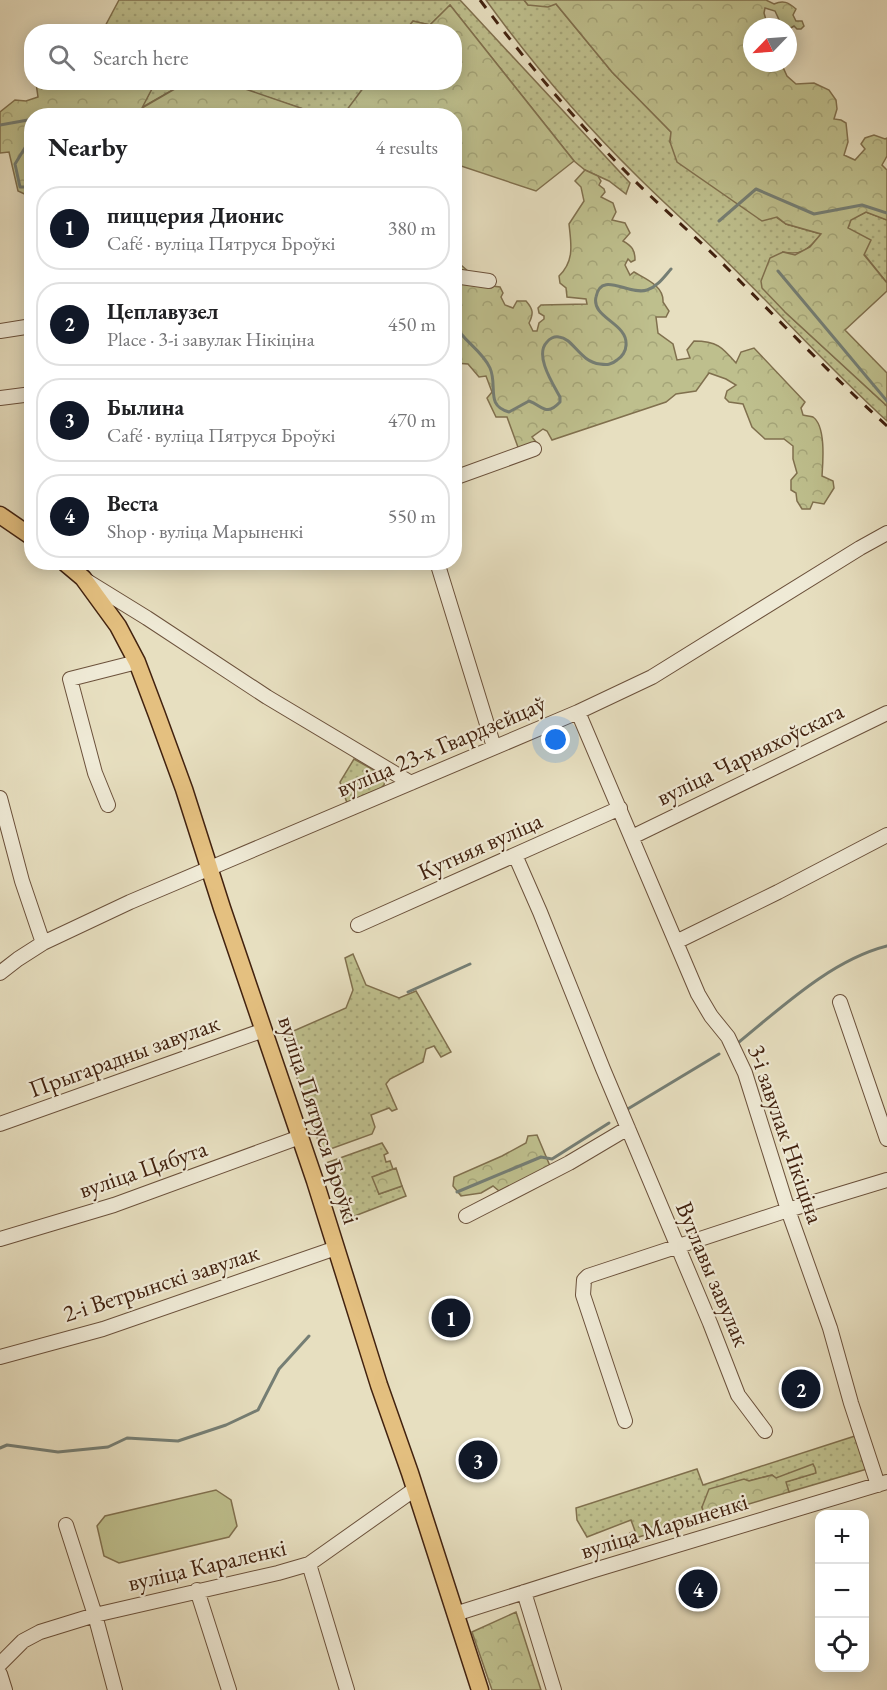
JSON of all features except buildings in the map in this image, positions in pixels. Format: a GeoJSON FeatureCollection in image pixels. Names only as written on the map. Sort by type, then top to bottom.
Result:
{"type":"FeatureCollection","features":[{"type":"Feature","properties":{"kind":"main road"},"geometry":{"type":"LineString","coordinates":[[0,515],[24,532]]}},
{"type":"Feature","properties":{"kind":"main road","name":"вуліца Пятруся Броўкі"},"geometry":{"type":"LineString","coordinates":[[74,570],[83,578],[118,626],[137,662],[184,789],[480,1690]]}},
{"type":"Feature","properties":{"kind":"street"},"geometry":{"type":"LineString","coordinates":[[462,277],[489,281]]}},
{"type":"Feature","properties":{"kind":"street"},"geometry":{"type":"LineString","coordinates":[[0,331],[24,327]]}},
{"type":"Feature","properties":{"kind":"street"},"geometry":{"type":"LineString","coordinates":[[0,398],[24,395]]}},
{"type":"Feature","properties":{"kind":"street"},"geometry":{"type":"LineString","coordinates":[[462,475],[534,449]]}},
{"type":"Feature","properties":{"kind":"street","name":"вуліца 23-х Гвардзейцаў"},"geometry":{"type":"LineString","coordinates":[[0,973],[43,943],[130,902],[578,712],[652,677],[887,533]]}},
{"type":"Feature","properties":{"kind":"street"},"geometry":{"type":"LineString","coordinates":[[439,570],[494,747]]}},
{"type":"Feature","properties":{"kind":"street","name":"вуліца Пятруся Броўкі"},"geometry":{"type":"LineString","coordinates":[[83,578],[267,697],[411,783]]}},
{"type":"Feature","properties":{"kind":"street"},"geometry":{"type":"LineString","coordinates":[[108,805],[95,773],[70,679],[137,662]]}},
{"type":"Feature","properties":{"kind":"street","name":"3-і завулак Нікіціна"},"geometry":{"type":"LineString","coordinates":[[578,712],[698,994],[711,1016],[728,1037],[745,1073],[788,1210],[830,1328],[858,1425],[882,1484]]}},
{"type":"Feature","properties":{"kind":"street","name":"вуліца Чарняхоўскага"},"geometry":{"type":"LineString","coordinates":[[632,837],[887,712]]}},
{"type":"Feature","properties":{"kind":"street"},"geometry":{"type":"LineString","coordinates":[[0,798],[22,881],[43,943]]}},
{"type":"Feature","properties":{"kind":"street","name":"Кутняя вуліца"},"geometry":{"type":"LineString","coordinates":[[358,925],[620,808]]}},
{"type":"Feature","properties":{"kind":"street"},"geometry":{"type":"LineString","coordinates":[[676,942],[887,835]]}},
{"type":"Feature","properties":{"kind":"street","name":"Вуглавы завулак"},"geometry":{"type":"LineString","coordinates":[[515,855],[738,1395],[765,1431]]}},
{"type":"Feature","properties":{"kind":"street"},"geometry":{"type":"LineString","coordinates":[[840,1002],[887,1139]]}},
{"type":"Feature","properties":{"kind":"street","name":"Прыгарадны завулак"},"geometry":{"type":"LineString","coordinates":[[0,1124],[264,1030]]}},
{"type":"Feature","properties":{"kind":"street"},"geometry":{"type":"LineString","coordinates":[[466,1216],[569,1163],[628,1128]]}},
{"type":"Feature","properties":{"kind":"street","name":"вуліца Цябута"},"geometry":{"type":"LineString","coordinates":[[0,1239],[114,1205],[300,1137]]}},
{"type":"Feature","properties":{"kind":"street"},"geometry":{"type":"LineString","coordinates":[[624,1421],[583,1295],[584,1280],[593,1273],[887,1180]]}},
{"type":"Feature","properties":{"kind":"street","name":"2-і Ветрынскі завулак"},"geometry":{"type":"LineString","coordinates":[[0,1357],[103,1329],[336,1248]]}},
{"type":"Feature","properties":{"kind":"street","name":"вуліца Марыненкі"},"geometry":{"type":"LineString","coordinates":[[455,1614],[882,1484]]}},
{"type":"Feature","properties":{"kind":"street","name":"вуліца Караленкі"},"geometry":{"type":"LineString","coordinates":[[0,1664],[23,1641],[40,1632],[96,1615],[309,1564],[415,1489]]}},
{"type":"Feature","properties":{"kind":"street"},"geometry":{"type":"LineString","coordinates":[[66,1525],[96,1615],[115,1690]]}},
{"type":"Feature","properties":{"kind":"street"},"geometry":{"type":"LineString","coordinates":[[309,1564],[347,1690]]}},
{"type":"Feature","properties":{"kind":"street"},"geometry":{"type":"LineString","coordinates":[[197,1590],[229,1690]]}},
{"type":"Feature","properties":{"kind":"street"},"geometry":{"type":"LineString","coordinates":[[524,1592],[554,1690]]}},
{"type":"Feature","properties":{"kind":"street"},"geometry":{"type":"LineString","coordinates":[[0,1674],[5,1690]]}},
{"type":"Feature","properties":{"kind":"green space"},"geometry":{"type":"Polygon","coordinates":[[[119,0],[460,0],[630,183],[626,194],[609,181],[585,170],[574,161],[450,5],[431,24],[413,21],[411,24],[106,24],[119,0]]]}},
{"type":"Feature","properties":{"kind":"green space"},"geometry":{"type":"Polygon","coordinates":[[[486,0],[524,0],[528,5],[556,4],[612,72],[671,132],[670,142],[786,224],[821,234],[805,250],[795,253],[783,252],[785,312],[887,406],[887,421],[617,155],[558,91],[486,0]]]}},
{"type":"Feature","properties":{"kind":"green space"},"geometry":{"type":"Polygon","coordinates":[[[524,0],[766,0],[774,4],[785,2],[796,9],[793,15],[794,18],[778,18],[775,11],[765,8],[765,18],[743,18],[743,72],[785,72],[796,84],[814,83],[829,90],[836,100],[837,109],[834,119],[846,123],[848,142],[844,155],[855,160],[865,149],[861,144],[865,138],[874,135],[887,138],[887,156],[882,165],[887,170],[887,220],[866,212],[851,220],[848,228],[871,240],[864,255],[887,283],[887,291],[845,330],[887,373],[887,406],[762,288],[761,281],[770,258],[783,252],[795,255],[810,247],[821,234],[786,224],[777,217],[762,221],[677,162],[670,142],[671,132],[612,72],[556,4],[548,7],[528,5],[524,0]]]}},
{"type":"Feature","properties":{"kind":"green space"},"geometry":{"type":"Polygon","coordinates":[[[450,5],[574,161],[536,191],[462,166],[462,108],[348,108],[362,90],[462,90],[462,24],[431,24],[450,5]]]}},
{"type":"Feature","properties":{"kind":"green space"},"geometry":{"type":"Polygon","coordinates":[[[413,21],[426,24],[411,24],[413,21]]]}},
{"type":"Feature","properties":{"kind":"green space"},"geometry":{"type":"Polygon","coordinates":[[[797,21],[802,21],[804,26],[797,29],[797,21]]]}},
{"type":"Feature","properties":{"kind":"green space"},"geometry":{"type":"Polygon","coordinates":[[[37,90],[151,90],[142,108],[24,108],[24,194],[18,191],[9,152],[0,153],[0,112],[15,100],[26,101],[38,97],[37,90]]]}},
{"type":"Feature","properties":{"kind":"green space"},"geometry":{"type":"Polygon","coordinates":[[[151,90],[173,90],[141,108],[151,90]]]}},
{"type":"Feature","properties":{"kind":"green space"},"geometry":{"type":"Polygon","coordinates":[[[173,90],[248,90],[301,108],[142,108],[173,90]]]}},
{"type":"Feature","properties":{"kind":"green space"},"geometry":{"type":"Polygon","coordinates":[[[246,90],[362,90],[349,108],[300,108],[246,90]]]}},
{"type":"Feature","properties":{"kind":"green space"},"geometry":{"type":"Polygon","coordinates":[[[585,170],[598,176],[601,181],[599,185],[605,192],[601,197],[613,203],[616,212],[612,220],[625,223],[630,233],[623,241],[634,251],[635,260],[631,262],[628,259],[625,265],[630,275],[634,272],[661,292],[663,302],[669,311],[666,317],[656,317],[658,333],[673,344],[677,360],[690,358],[687,350],[694,341],[708,342],[718,346],[736,363],[741,352],[754,348],[805,402],[801,408],[803,415],[813,417],[822,436],[822,476],[833,481],[834,488],[824,504],[813,502],[810,509],[802,509],[797,501],[796,493],[791,490],[791,480],[797,473],[793,459],[793,446],[784,439],[765,439],[752,427],[743,404],[729,402],[725,398],[727,391],[736,385],[709,373],[696,391],[676,394],[666,402],[552,440],[547,431],[543,429],[532,437],[536,442],[535,447],[519,450],[507,417],[496,417],[487,398],[492,392],[486,376],[479,377],[468,364],[462,364],[462,266],[484,285],[500,287],[505,305],[513,308],[517,301],[526,301],[532,311],[529,323],[533,331],[537,331],[539,323],[544,319],[544,316],[539,313],[538,308],[541,305],[587,304],[586,299],[567,297],[566,288],[560,283],[559,276],[570,258],[569,224],[584,201],[581,187],[575,181],[585,170]]]}},
{"type":"Feature","properties":{"kind":"green space"},"geometry":{"type":"Polygon","coordinates":[[[866,212],[887,220],[887,283],[864,254],[848,228],[850,220],[866,212]]]}},
{"type":"Feature","properties":{"kind":"green space"},"geometry":{"type":"Polygon","coordinates":[[[354,759],[379,773],[385,781],[381,788],[347,803],[340,782],[354,759]]]}},
{"type":"Feature","properties":{"kind":"green space"},"geometry":{"type":"Polygon","coordinates":[[[353,954],[366,985],[399,998],[416,991],[451,1052],[441,1057],[434,1046],[426,1049],[423,1062],[390,1079],[386,1084],[397,1109],[392,1111],[389,1108],[371,1115],[375,1127],[372,1134],[322,1152],[282,1033],[289,1033],[346,1008],[353,990],[345,958],[353,954]]]}},
{"type":"Feature","properties":{"kind":"green space"},"geometry":{"type":"Polygon","coordinates":[[[537,1135],[550,1166],[523,1182],[499,1191],[493,1186],[481,1193],[461,1196],[453,1186],[454,1177],[526,1143],[528,1136],[537,1135]]]}},
{"type":"Feature","properties":{"kind":"green space"},"geometry":{"type":"Polygon","coordinates":[[[382,1143],[388,1153],[384,1155],[386,1162],[390,1161],[393,1169],[373,1177],[379,1194],[402,1186],[406,1196],[347,1219],[326,1163],[382,1143]]]}},
{"type":"Feature","properties":{"kind":"green space"},"geometry":{"type":"Polygon","coordinates":[[[396,1168],[402,1186],[379,1194],[372,1177],[396,1168]]]}},
{"type":"Feature","properties":{"kind":"green space"},"geometry":{"type":"Polygon","coordinates":[[[855,1436],[867,1469],[789,1492],[785,1482],[815,1473],[776,1478],[772,1475],[749,1481],[702,1507],[705,1517],[632,1539],[630,1533],[635,1531],[631,1520],[587,1537],[577,1520],[576,1508],[697,1469],[703,1485],[855,1436]]]}},
{"type":"Feature","properties":{"kind":"green space"},"geometry":{"type":"Polygon","coordinates":[[[813,1464],[816,1473],[786,1482],[789,1492],[705,1517],[702,1507],[709,1489],[744,1479],[749,1481],[772,1475],[776,1478],[813,1464]]]}},
{"type":"Feature","properties":{"kind":"green space"},"geometry":{"type":"Polygon","coordinates":[[[216,1490],[231,1500],[237,1526],[229,1537],[119,1563],[104,1556],[97,1526],[105,1516],[216,1490]]]}},
{"type":"Feature","properties":{"kind":"green space"},"geometry":{"type":"Polygon","coordinates":[[[516,1612],[541,1690],[492,1690],[472,1632],[516,1612]]]}},
{"type":"Feature","properties":{"kind":"waterway"},"geometry":{"type":"LineString","coordinates":[[0,125],[24,121]]}},
{"type":"Feature","properties":{"kind":"waterway"},"geometry":{"type":"LineString","coordinates":[[24,149],[15,164],[20,187],[24,187]]}},
{"type":"Feature","properties":{"kind":"waterway"},"geometry":{"type":"LineString","coordinates":[[719,221],[756,189],[814,214],[862,205],[887,213]]}},
{"type":"Feature","properties":{"kind":"waterway"},"geometry":{"type":"LineString","coordinates":[[462,336],[487,362],[492,375],[497,405],[509,412],[529,401],[548,410],[560,402],[560,397],[544,362],[544,348],[548,341],[555,337],[564,338],[587,359],[605,364],[613,363],[624,352],[625,337],[599,310],[596,304],[599,289],[604,285],[640,291],[651,289],[671,269]]}},
{"type":"Feature","properties":{"kind":"waterway"},"geometry":{"type":"LineString","coordinates":[[778,271],[887,401]]}},
{"type":"Feature","properties":{"kind":"waterway"},"geometry":{"type":"LineString","coordinates":[[739,1042],[791,999],[828,973],[847,962],[887,946]]}},
{"type":"Feature","properties":{"kind":"waterway"},"geometry":{"type":"LineString","coordinates":[[408,992],[470,964]]}},
{"type":"Feature","properties":{"kind":"waterway"},"geometry":{"type":"LineString","coordinates":[[626,1110],[719,1054]]}},
{"type":"Feature","properties":{"kind":"waterway"},"geometry":{"type":"LineString","coordinates":[[457,1192],[541,1157],[552,1159],[609,1123]]}},
{"type":"Feature","properties":{"kind":"waterway"},"geometry":{"type":"LineString","coordinates":[[0,1448],[7,1445],[58,1452],[108,1447],[127,1438],[178,1441],[226,1425],[258,1410],[279,1369],[309,1336]]}},
{"type":"Feature","properties":{"kind":"railway"},"geometry":{"type":"LineString","coordinates":[[480,0],[516,47],[592,137],[887,426]]}},
{"type":"Feature","properties":{"kind":"place","name":"пиццерия Дионис"},"geometry":{"type":"Point","coordinates":[451,1318]}},
{"type":"Feature","properties":{"kind":"place","name":"Цеплавузел"},"geometry":{"type":"Point","coordinates":[801,1389]}},
{"type":"Feature","properties":{"kind":"place","name":"Былина"},"geometry":{"type":"Point","coordinates":[478,1460]}},
{"type":"Feature","properties":{"kind":"place","name":"Веста"},"geometry":{"type":"Point","coordinates":[698,1589]}}]}
